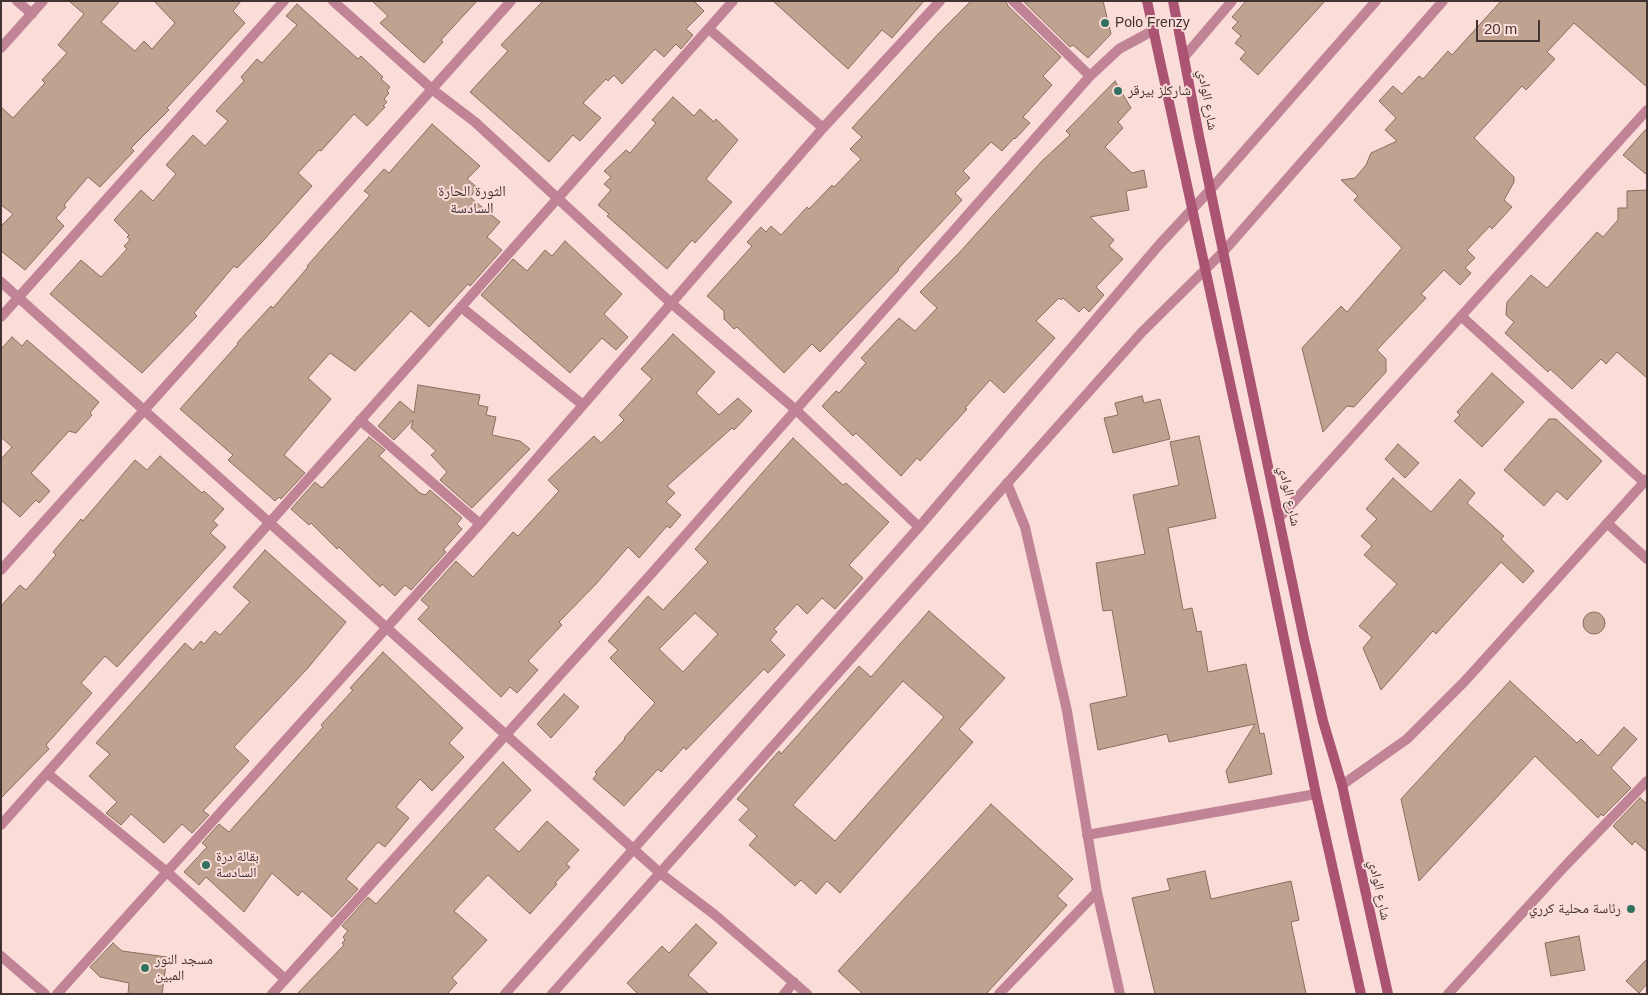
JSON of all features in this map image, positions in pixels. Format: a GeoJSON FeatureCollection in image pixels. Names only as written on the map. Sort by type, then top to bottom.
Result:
{"type":"FeatureCollection","features":[{"type":"Feature","properties":{"kind":"main road"},"geometry":{"type":"LineString","coordinates":[[1147,1],[1206,268],[1316,794],[1361,994]]}},
{"type":"Feature","properties":{"kind":"main road","name":"شارع الوادي"},"geometry":{"type":"LineString","coordinates":[[1174,1],[1211,189],[1318,702],[1342,785],[1388,994]]}},
{"type":"Feature","properties":{"kind":"street"},"geometry":{"type":"LineString","coordinates":[[18,1],[32,14]]}},
{"type":"Feature","properties":{"kind":"street"},"geometry":{"type":"LineString","coordinates":[[1,48],[43,1]]}},
{"type":"Feature","properties":{"kind":"street"},"geometry":{"type":"LineString","coordinates":[[1,317],[284,1]]}},
{"type":"Feature","properties":{"kind":"street"},"geometry":{"type":"LineString","coordinates":[[332,1],[433,90],[475,122],[671,303],[796,410],[919,527]]}},
{"type":"Feature","properties":{"kind":"street"},"geometry":{"type":"LineString","coordinates":[[1,570],[511,1]]}},
{"type":"Feature","properties":{"kind":"street"},"geometry":{"type":"LineString","coordinates":[[1,825],[733,1]]}},
{"type":"Feature","properties":{"kind":"street"},"geometry":{"type":"LineString","coordinates":[[57,994],[388,628],[823,128],[940,1]]}},
{"type":"Feature","properties":{"kind":"street"},"geometry":{"type":"LineString","coordinates":[[1013,1],[1090,76]]}},
{"type":"Feature","properties":{"kind":"street"},"geometry":{"type":"LineString","coordinates":[[1185,56],[1232,1]]}},
{"type":"Feature","properties":{"kind":"street"},"geometry":{"type":"LineString","coordinates":[[505,994],[919,527],[1192,208],[1211,189],[1376,1]]}},
{"type":"Feature","properties":{"kind":"street"},"geometry":{"type":"LineString","coordinates":[[552,994],[1142,332],[1224,251],[1443,1]]}},
{"type":"Feature","properties":{"kind":"street"},"geometry":{"type":"LineString","coordinates":[[709,29],[823,128]]}},
{"type":"Feature","properties":{"kind":"street"},"geometry":{"type":"LineString","coordinates":[[272,994],[652,573],[1090,76],[1120,49],[1154,30]]}},
{"type":"Feature","properties":{"kind":"street"},"geometry":{"type":"LineString","coordinates":[[1280,518],[1647,110]]}},
{"type":"Feature","properties":{"kind":"street"},"geometry":{"type":"LineString","coordinates":[[1,282],[146,409],[504,735],[660,873],[715,915],[807,994]]}},
{"type":"Feature","properties":{"kind":"street"},"geometry":{"type":"LineString","coordinates":[[461,307],[583,405]]}},
{"type":"Feature","properties":{"kind":"street"},"geometry":{"type":"LineString","coordinates":[[1342,785],[1407,739],[1439,707],[1494,651],[1645,481],[1461,316]]}},
{"type":"Feature","properties":{"kind":"street"},"geometry":{"type":"LineString","coordinates":[[360,420],[480,524]]}},
{"type":"Feature","properties":{"kind":"street"},"geometry":{"type":"LineString","coordinates":[[1007,484],[1025,527],[1067,711],[1097,892],[1120,994]]}},
{"type":"Feature","properties":{"kind":"street"},"geometry":{"type":"LineString","coordinates":[[1607,523],[1647,559]]}},
{"type":"Feature","properties":{"kind":"street"},"geometry":{"type":"LineString","coordinates":[[47,773],[167,872],[285,979]]}},
{"type":"Feature","properties":{"kind":"street"},"geometry":{"type":"LineString","coordinates":[[1448,994],[1566,865],[1647,781]]}},
{"type":"Feature","properties":{"kind":"street"},"geometry":{"type":"LineString","coordinates":[[1087,835],[1316,794]]}},
{"type":"Feature","properties":{"kind":"street"},"geometry":{"type":"LineString","coordinates":[[999,994],[1097,892]]}},
{"type":"Feature","properties":{"kind":"street"},"geometry":{"type":"LineString","coordinates":[[1,956],[45,994]]}},
{"type":"Feature","properties":{"kind":"street"},"geometry":{"type":"LineString","coordinates":[[784,994],[794,982]]}},
{"type":"Feature","properties":{"kind":"building"},"geometry":{"type":"Polygon","coordinates":[[[69,1],[120,1],[101,22],[135,51],[144,41],[152,49],[175,23],[154,1],[241,1],[233,11],[245,23],[167,108],[169,110],[131,148],[134,151],[100,187],[88,177],[64,205],[66,207],[56,218],[64,226],[25,270],[1,251],[1,226],[13,214],[1,205],[1,107],[13,118],[45,83],[42,80],[67,53],[58,45],[84,14],[69,1]]]}},
{"type":"Feature","properties":{"kind":"building"},"geometry":{"type":"Polygon","coordinates":[[[372,1],[477,1],[441,40],[443,42],[424,63],[380,23],[388,16],[372,1]]]}},
{"type":"Feature","properties":{"kind":"building"},"geometry":{"type":"Polygon","coordinates":[[[543,1],[694,1],[704,11],[686,29],[693,35],[681,49],[676,44],[664,57],[655,49],[622,84],[614,75],[608,81],[606,79],[583,103],[601,118],[580,141],[573,135],[549,162],[470,92],[508,51],[501,45],[543,1]]]}},
{"type":"Feature","properties":{"kind":"building"},"geometry":{"type":"Polygon","coordinates":[[[773,1],[924,1],[892,38],[882,30],[848,69],[773,1]]]}},
{"type":"Feature","properties":{"kind":"building"},"geometry":{"type":"Polygon","coordinates":[[[971,1],[1006,1],[1008,6],[1061,57],[1043,76],[1052,85],[1023,117],[1030,123],[1015,139],[1002,151],[991,142],[963,171],[970,178],[955,193],[962,200],[899,270],[820,352],[812,344],[784,373],[737,327],[734,329],[724,319],[724,311],[707,296],[752,246],[747,242],[761,227],[766,232],[771,226],[781,235],[807,207],[809,209],[832,185],[834,187],[861,159],[850,149],[862,137],[852,128],[971,1]]]}},
{"type":"Feature","properties":{"kind":"building"},"geometry":{"type":"Polygon","coordinates":[[[1023,1],[1103,1],[1111,34],[1088,58],[1073,45],[1070,47],[1023,1]]]}},
{"type":"Feature","properties":{"kind":"building"},"geometry":{"type":"Polygon","coordinates":[[[1246,1],[1325,1],[1258,75],[1240,59],[1246,52],[1235,43],[1241,36],[1232,28],[1238,22],[1232,17],[1246,1]]]}},
{"type":"Feature","properties":{"kind":"building"},"geometry":{"type":"Polygon","coordinates":[[[1501,1],[1647,1],[1647,87],[1574,23],[1547,52],[1555,59],[1526,90],[1522,86],[1474,138],[1514,177],[1514,182],[1504,200],[1512,207],[1492,229],[1490,226],[1467,250],[1475,258],[1465,268],[1471,273],[1460,285],[1444,270],[1421,294],[1426,298],[1377,350],[1386,359],[1386,372],[1354,407],[1347,406],[1323,432],[1302,348],[1341,306],[1347,312],[1402,248],[1354,200],[1358,196],[1341,180],[1355,178],[1366,165],[1371,153],[1397,141],[1385,130],[1396,118],[1379,101],[1393,86],[1402,94],[1419,76],[1423,79],[1448,51],[1452,55],[1501,1]]]}},
{"type":"Feature","properties":{"kind":"building"},"geometry":{"type":"Polygon","coordinates":[[[297,4],[358,59],[361,56],[383,77],[381,79],[390,87],[387,91],[389,93],[384,99],[387,102],[383,106],[385,107],[367,126],[354,114],[321,151],[319,150],[298,173],[312,186],[237,268],[234,266],[194,313],[197,316],[142,373],[50,294],[81,260],[101,277],[127,249],[124,246],[130,240],[127,237],[129,235],[114,220],[141,190],[153,201],[176,174],[166,165],[193,135],[205,146],[228,121],[216,111],[244,81],[241,77],[257,59],[262,63],[297,25],[286,16],[297,4]]]}},
{"type":"Feature","properties":{"kind":"building"},"geometry":{"type":"Polygon","coordinates":[[[1115,81],[1131,108],[1118,122],[1123,128],[1105,147],[1132,173],[1144,170],[1147,187],[1126,191],[1129,210],[1090,217],[1114,240],[1109,246],[1123,259],[1096,287],[1104,295],[1089,312],[1084,307],[1079,312],[1063,298],[1061,300],[1059,298],[1036,321],[1055,338],[1004,393],[990,380],[965,408],[967,409],[920,461],[917,458],[901,476],[856,433],[853,436],[822,406],[836,391],[839,393],[866,363],[861,358],[899,318],[915,331],[937,308],[920,292],[959,253],[1042,161],[1070,135],[1066,131],[1115,81]]]}},
{"type":"Feature","properties":{"kind":"building"},"geometry":{"type":"Polygon","coordinates":[[[673,97],[694,116],[700,109],[714,122],[716,119],[738,140],[706,179],[732,202],[695,243],[692,240],[667,269],[607,216],[609,214],[598,205],[611,190],[604,184],[611,177],[604,171],[626,150],[630,153],[656,123],[652,120],[673,97]]]}},
{"type":"Feature","properties":{"kind":"building"},"geometry":{"type":"Polygon","coordinates":[[[432,124],[480,166],[467,179],[478,188],[470,197],[500,222],[487,237],[502,250],[470,286],[468,284],[429,327],[411,311],[355,371],[330,353],[308,378],[331,399],[284,455],[305,473],[281,499],[279,497],[275,501],[228,460],[233,455],[180,409],[271,306],[273,308],[307,266],[370,195],[364,191],[384,169],[389,173],[432,124]]]}},
{"type":"Feature","properties":{"kind":"building"},"geometry":{"type":"Polygon","coordinates":[[[1647,128],[1647,175],[1623,155],[1647,128]]]}},
{"type":"Feature","properties":{"kind":"building"},"geometry":{"type":"Polygon","coordinates":[[[1647,190],[1647,378],[1617,352],[1606,364],[1601,359],[1572,389],[1550,369],[1548,372],[1505,333],[1514,322],[1506,315],[1507,302],[1531,275],[1547,288],[1597,232],[1603,237],[1618,220],[1618,208],[1627,208],[1627,191],[1647,190]]]}},
{"type":"Feature","properties":{"kind":"building"},"geometry":{"type":"Polygon","coordinates":[[[565,241],[622,294],[604,314],[628,337],[616,350],[602,338],[570,373],[481,295],[513,259],[527,271],[545,250],[552,256],[565,241]]]}},
{"type":"Feature","properties":{"kind":"building"},"geometry":{"type":"Polygon","coordinates":[[[673,334],[715,372],[696,393],[719,415],[738,398],[752,411],[734,430],[732,428],[667,486],[675,493],[666,502],[681,515],[670,528],[667,526],[639,558],[628,547],[596,584],[559,622],[562,625],[528,661],[538,670],[517,693],[510,687],[501,697],[418,619],[429,607],[421,600],[456,561],[473,577],[513,532],[518,536],[559,491],[548,480],[594,436],[601,443],[624,420],[619,415],[652,379],[641,369],[673,334]]]}},
{"type":"Feature","properties":{"kind":"building"},"geometry":{"type":"Polygon","coordinates":[[[12,337],[22,346],[27,340],[99,402],[90,413],[92,415],[76,433],[69,431],[31,473],[50,491],[39,503],[36,500],[20,517],[1,500],[1,459],[12,447],[1,437],[1,349],[12,337]]]}},
{"type":"Feature","properties":{"kind":"building"},"geometry":{"type":"Polygon","coordinates":[[[1492,373],[1524,402],[1482,447],[1454,421],[1460,415],[1457,412],[1492,373]]]}},
{"type":"Feature","properties":{"kind":"building"},"geometry":{"type":"Polygon","coordinates":[[[418,385],[480,395],[478,405],[488,407],[486,415],[496,417],[492,435],[520,441],[530,449],[472,508],[440,480],[447,472],[431,455],[436,451],[411,428],[413,420],[394,440],[378,426],[400,401],[414,413],[418,385]]]}},
{"type":"Feature","properties":{"kind":"building"},"geometry":{"type":"Polygon","coordinates":[[[1142,396],[1144,403],[1160,399],[1170,439],[1113,453],[1104,418],[1118,415],[1115,403],[1142,396]]]}},
{"type":"Feature","properties":{"kind":"building"},"geometry":{"type":"Polygon","coordinates":[[[1549,419],[1556,419],[1602,461],[1567,500],[1557,491],[1544,506],[1504,470],[1549,419]]]}},
{"type":"Feature","properties":{"kind":"building"},"geometry":{"type":"Polygon","coordinates":[[[1199,436],[1216,518],[1168,528],[1183,610],[1192,608],[1197,632],[1201,631],[1208,672],[1246,664],[1260,734],[1264,733],[1272,774],[1229,783],[1226,771],[1255,724],[1169,742],[1167,734],[1098,750],[1090,704],[1127,696],[1112,610],[1103,611],[1096,563],[1145,554],[1133,495],[1179,485],[1170,442],[1199,436]]]}},
{"type":"Feature","properties":{"kind":"building"},"geometry":{"type":"Polygon","coordinates":[[[369,437],[385,450],[379,456],[420,493],[425,495],[430,490],[462,518],[457,524],[462,529],[443,550],[446,552],[411,590],[405,585],[395,596],[382,584],[380,587],[339,547],[337,549],[311,523],[309,525],[291,509],[315,482],[322,488],[369,437]]]}},
{"type":"Feature","properties":{"kind":"building"},"geometry":{"type":"Polygon","coordinates":[[[793,438],[843,485],[846,483],[889,522],[849,565],[863,578],[835,609],[822,598],[807,614],[797,604],[774,629],[777,632],[770,640],[785,655],[768,673],[764,669],[686,750],[684,747],[661,772],[658,769],[624,806],[593,779],[597,774],[595,772],[655,703],[610,658],[618,650],[608,641],[648,596],[663,610],[708,562],[695,549],[793,438]],[[695,613],[659,649],[683,672],[718,634],[695,613]]]}},
{"type":"Feature","properties":{"kind":"building"},"geometry":{"type":"Polygon","coordinates":[[[1398,444],[1419,463],[1405,478],[1385,459],[1398,444]]]}},
{"type":"Feature","properties":{"kind":"building"},"geometry":{"type":"Polygon","coordinates":[[[160,456],[202,493],[204,491],[224,509],[213,521],[218,525],[210,533],[226,547],[117,667],[105,656],[81,683],[92,693],[46,745],[49,749],[1,798],[1,606],[20,585],[26,590],[56,555],[53,552],[81,519],[83,521],[135,460],[147,470],[160,456]]]}},
{"type":"Feature","properties":{"kind":"building"},"geometry":{"type":"Polygon","coordinates":[[[1393,478],[1431,512],[1460,479],[1475,493],[1467,503],[1504,536],[1501,539],[1534,571],[1523,583],[1501,562],[1436,634],[1433,631],[1381,690],[1363,648],[1372,637],[1359,626],[1397,584],[1364,555],[1372,546],[1361,536],[1377,519],[1366,509],[1393,478]]]}},
{"type":"Feature","properties":{"kind":"building"},"geometry":{"type":"Polygon","coordinates":[[[265,550],[346,622],[307,669],[234,747],[249,761],[203,811],[209,815],[192,833],[182,824],[164,843],[131,814],[121,825],[106,813],[117,802],[89,776],[110,754],[96,743],[185,643],[193,650],[201,641],[204,644],[215,631],[220,635],[250,602],[233,587],[265,550]]]}},
{"type":"Feature","properties":{"kind":"building"},"geometry":{"type":"Polygon","coordinates":[[[929,611],[1005,678],[959,729],[973,742],[840,893],[827,881],[816,894],[801,880],[795,886],[749,845],[757,836],[739,820],[749,809],[737,799],[779,751],[781,754],[859,666],[871,677],[929,611]],[[903,681],[793,805],[835,841],[944,717],[903,681]]]}},
{"type":"Feature","properties":{"kind":"building"},"geometry":{"type":"Polygon","coordinates":[[[1594,612],[1602,615],[1605,623],[1602,631],[1594,634],[1586,631],[1583,623],[1586,615],[1594,612]]]}},
{"type":"Feature","properties":{"kind":"building"},"geometry":{"type":"Polygon","coordinates":[[[383,652],[463,728],[449,743],[464,757],[432,791],[420,779],[396,807],[409,818],[385,847],[378,842],[346,879],[358,889],[332,917],[302,891],[298,896],[272,873],[244,912],[206,877],[199,885],[184,872],[207,847],[202,843],[219,824],[229,832],[323,727],[321,725],[353,690],[350,688],[383,652]]]}},
{"type":"Feature","properties":{"kind":"building"},"geometry":{"type":"Polygon","coordinates":[[[1510,681],[1577,743],[1581,739],[1598,756],[1624,727],[1637,739],[1611,768],[1631,788],[1603,816],[1601,814],[1598,818],[1535,756],[1419,881],[1401,799],[1510,681]]]}},
{"type":"Feature","properties":{"kind":"building"},"geometry":{"type":"Polygon","coordinates":[[[564,694],[579,707],[551,738],[537,724],[564,694]]]}},
{"type":"Feature","properties":{"kind":"building"},"geometry":{"type":"Polygon","coordinates":[[[503,762],[531,790],[494,829],[519,852],[547,821],[579,850],[566,864],[570,867],[555,883],[557,884],[530,914],[488,875],[454,911],[487,940],[452,978],[457,983],[447,994],[297,994],[344,945],[342,943],[345,940],[343,937],[348,931],[342,926],[368,897],[376,904],[503,762]]]}},
{"type":"Feature","properties":{"kind":"building"},"geometry":{"type":"Polygon","coordinates":[[[1640,798],[1647,804],[1647,852],[1635,841],[1632,845],[1613,826],[1640,798]]]}},
{"type":"Feature","properties":{"kind":"building"},"geometry":{"type":"Polygon","coordinates":[[[991,804],[1073,879],[1057,896],[1067,905],[986,994],[863,994],[838,971],[991,804]]]}},
{"type":"Feature","properties":{"kind":"building"},"geometry":{"type":"Polygon","coordinates":[[[1205,871],[1211,899],[1291,881],[1299,920],[1291,922],[1306,994],[1155,994],[1132,898],[1170,890],[1167,879],[1205,871]]]}},
{"type":"Feature","properties":{"kind":"building"},"geometry":{"type":"Polygon","coordinates":[[[696,924],[717,943],[688,975],[709,994],[638,994],[627,983],[662,946],[669,953],[696,924]]]}},
{"type":"Feature","properties":{"kind":"building"},"geometry":{"type":"Polygon","coordinates":[[[1579,936],[1585,970],[1551,976],[1545,943],[1579,936]]]}},
{"type":"Feature","properties":{"kind":"building"},"geometry":{"type":"Polygon","coordinates":[[[113,943],[122,951],[167,957],[162,994],[128,994],[129,983],[100,977],[90,967],[113,943]]]}},
{"type":"Feature","properties":{"kind":"building"},"geometry":{"type":"Polygon","coordinates":[[[1647,959],[1647,984],[1639,993],[1626,981],[1647,959]]]}},
{"type":"Feature","properties":{"kind":"place","name":"Polo Frenzy"},"geometry":{"type":"Point","coordinates":[1105,23]}},
{"type":"Feature","properties":{"kind":"place","name":"شاركلز بيرقر"},"geometry":{"type":"Point","coordinates":[1118,91]}},
{"type":"Feature","properties":{"kind":"place","name":"بقالة درة السادسة"},"geometry":{"type":"Point","coordinates":[206,865]}},
{"type":"Feature","properties":{"kind":"place","name":"رئاسة محلية كرري"},"geometry":{"type":"Point","coordinates":[1631,909]}},
{"type":"Feature","properties":{"kind":"place","name":"مسجد النور المبين"},"geometry":{"type":"Point","coordinates":[145,968]}},
{"type":"Feature","properties":{"kind":"district","name":"الثورة الحارة السادسة"},"geometry":{"type":"Point","coordinates":[472,200]}}]}
